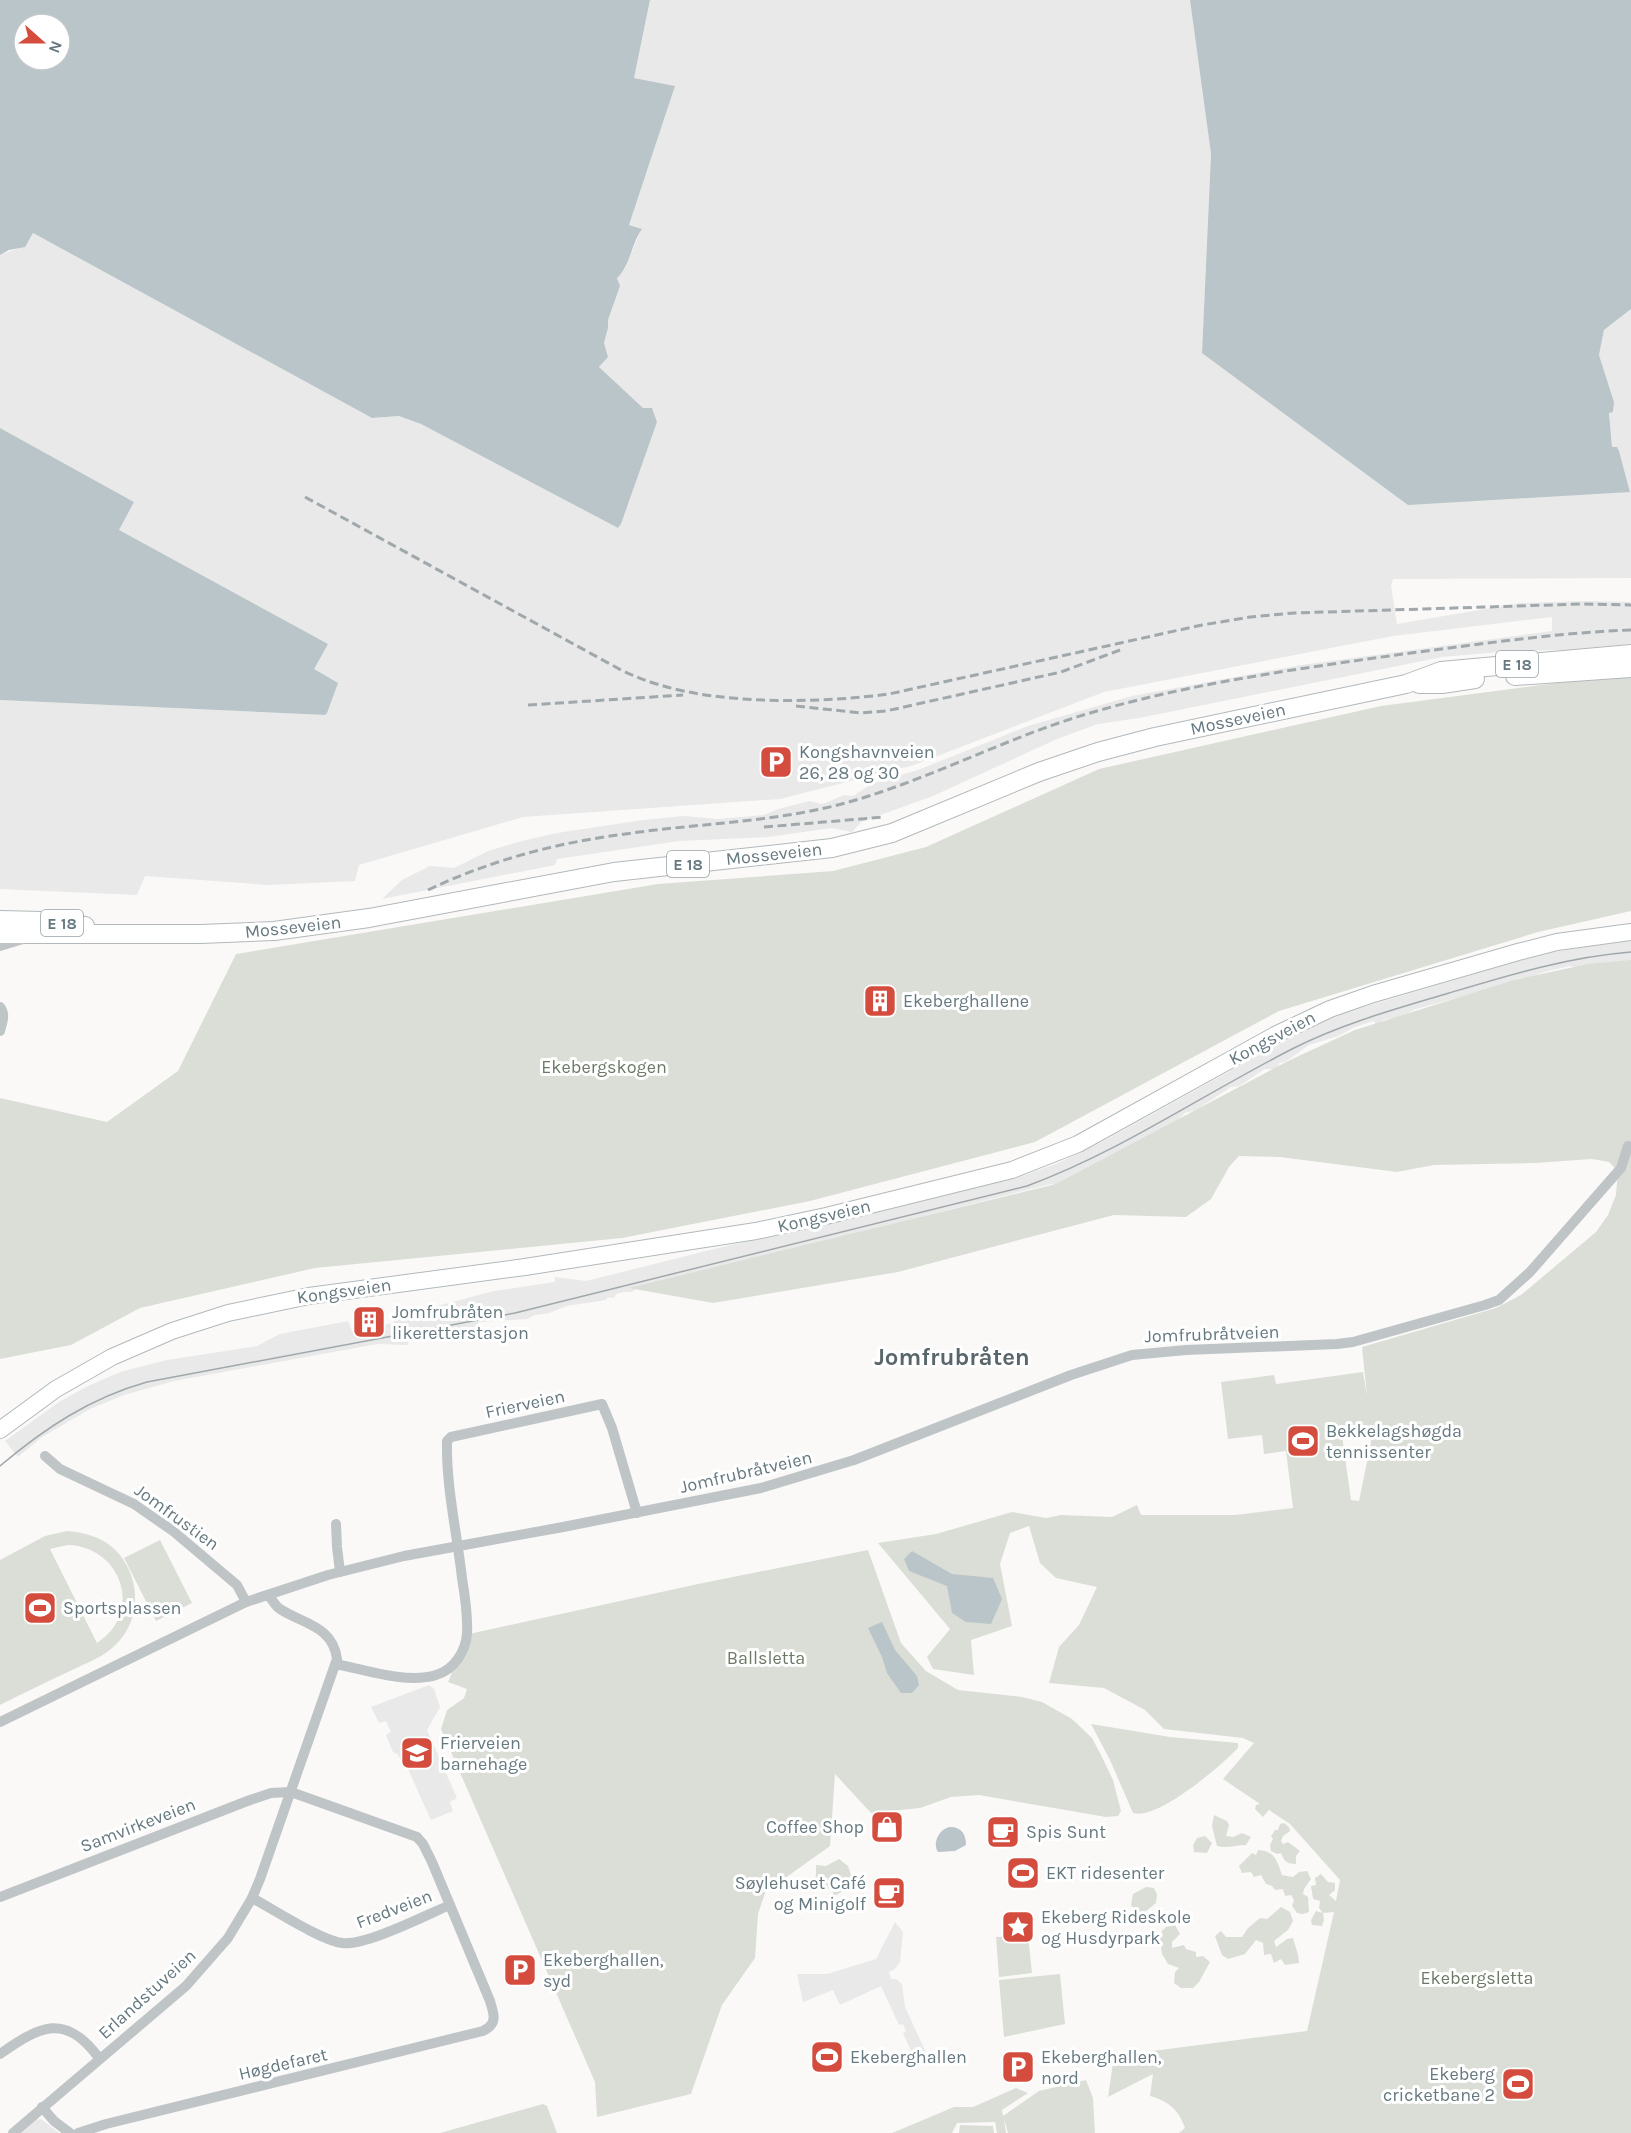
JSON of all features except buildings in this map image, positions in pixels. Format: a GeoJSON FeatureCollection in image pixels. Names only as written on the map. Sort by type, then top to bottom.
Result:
{"type":"FeatureCollection","features":[{"type":"Feature","properties":{"kind":"highway","name":"Mosseveien"},"geometry":{"type":"LineString","coordinates":[[0,934],[236,933],[313,926],[379,916],[614,872],[803,852],[850,844],[892,833],[1039,772],[1098,752],[1155,737],[1406,684],[1441,671],[1631,654]]}},
{"type":"Feature","properties":{"kind":"highway","name":"Mosseveien"},"geometry":{"type":"LineString","coordinates":[[1406,684],[1442,684],[1631,668]]}},
{"type":"Feature","properties":{"kind":"highway","name":"Mosseveien"},"geometry":{"type":"LineString","coordinates":[[0,920],[66,923],[123,933]]}},
{"type":"Feature","properties":{"kind":"main road","name":"Kongsveien"},"geometry":{"type":"LineString","coordinates":[[0,1430],[56,1389],[112,1357],[185,1326],[237,1310],[309,1296],[547,1264],[756,1231],[1012,1170],[1078,1144],[1294,1025],[1338,1006],[1540,946],[1631,932]]}},
{"type":"Feature","properties":{"kind":"street","name":"Mosseveien"},"geometry":{"type":"LineString","coordinates":[[0,946],[37,934]]}},
{"type":"Feature","properties":{"kind":"street"},"geometry":{"type":"LineString","coordinates":[[0,1007],[4,1018],[0,1031]]}},
{"type":"Feature","properties":{"kind":"street","name":"Jomfrubråtveien"},"geometry":{"type":"LineString","coordinates":[[0,1722],[246,1602],[340,1572],[404,1556],[761,1488],[830,1468],[1071,1375],[1132,1354],[1353,1342],[1485,1305],[1499,1300],[1530,1272],[1622,1168],[1629,1146]]}},
{"type":"Feature","properties":{"kind":"street","name":"Frierveien"},"geometry":{"type":"LineString","coordinates":[[458,1546],[448,1473],[447,1441],[451,1437],[602,1404],[612,1428],[637,1513]]}},
{"type":"Feature","properties":{"kind":"street","name":"Jomfrustien"},"geometry":{"type":"LineString","coordinates":[[45,1456],[60,1469],[127,1500],[165,1524],[237,1585],[246,1602]]}},
{"type":"Feature","properties":{"kind":"street"},"geometry":{"type":"LineString","coordinates":[[336,1524],[340,1572]]}},
{"type":"Feature","properties":{"kind":"street"},"geometry":{"type":"LineString","coordinates":[[268,1595],[278,1608],[314,1625],[327,1635],[337,1653],[336,1664],[414,1678],[433,1676],[449,1669],[458,1659],[467,1634],[458,1546]]}},
{"type":"Feature","properties":{"kind":"street","name":"Erlandstuveien"},"geometry":{"type":"LineString","coordinates":[[13,2133],[167,2002],[200,1972],[228,1938],[252,1898],[260,1879],[336,1664]]}},
{"type":"Feature","properties":{"kind":"street"},"geometry":{"type":"LineString","coordinates":[[291,1792],[417,1837],[423,1844],[450,1905]]}},
{"type":"Feature","properties":{"kind":"street","name":"Samvirkeveien"},"geometry":{"type":"LineString","coordinates":[[0,1897],[250,1800],[271,1793],[291,1792]]}},
{"type":"Feature","properties":{"kind":"street","name":"Fredveien"},"geometry":{"type":"LineString","coordinates":[[252,1898],[322,1936],[344,1943],[378,1935],[450,1905]]}},
{"type":"Feature","properties":{"kind":"street","name":"Høgdefaret"},"geometry":{"type":"LineString","coordinates":[[78,2133],[106,2124],[483,2031],[493,2023],[495,2016],[450,1905]]}},
{"type":"Feature","properties":{"kind":"street"},"geometry":{"type":"LineString","coordinates":[[0,2054],[36,2032],[50,2027],[73,2032],[86,2042],[99,2058]]}},
{"type":"Feature","properties":{"kind":"street"},"geometry":{"type":"LineString","coordinates":[[42,2107],[60,2127],[70,2133]]}},
{"type":"Feature","properties":{"kind":"shaded area"},"geometry":{"type":"Polygon","coordinates":[[[0,0],[650,0],[634,78],[675,86],[629,225],[642,229],[622,273],[617,278],[620,286],[608,320],[604,343],[608,357],[599,367],[643,408],[652,408],[657,422],[618,528],[421,424],[399,416],[372,418],[33,233],[25,247],[9,250],[0,255],[0,0]]]}},
{"type":"Feature","properties":{"kind":"shaded area"},"geometry":{"type":"Polygon","coordinates":[[[650,0],[1190,0],[1211,154],[1202,353],[1630,492],[1619,451],[1612,447],[1609,412],[1613,412],[1614,402],[1599,355],[1604,330],[1631,309],[1631,578],[1393,579],[1391,586],[1397,624],[1520,603],[1631,602],[1631,644],[1442,657],[1139,718],[1098,724],[1057,739],[933,796],[861,822],[852,832],[832,828],[768,837],[679,841],[557,859],[555,865],[382,899],[402,880],[430,866],[454,868],[488,851],[522,841],[557,833],[643,820],[683,816],[718,819],[764,815],[809,801],[823,804],[844,795],[853,796],[871,784],[918,770],[1028,726],[1132,696],[1301,665],[1552,631],[1552,617],[1393,636],[1104,692],[914,765],[780,799],[523,817],[359,865],[355,881],[268,885],[145,876],[137,895],[0,889],[0,700],[325,715],[313,669],[327,645],[118,530],[134,502],[0,428],[0,255],[21,247],[33,233],[372,418],[399,416],[421,424],[618,528],[657,422],[652,409],[643,408],[599,367],[608,357],[604,343],[608,320],[620,286],[617,277],[626,267],[641,229],[629,225],[675,86],[634,78],[650,0]]]}},
{"type":"Feature","properties":{"kind":"shaded area"},"geometry":{"type":"Polygon","coordinates":[[[1190,0],[1631,0],[1631,309],[1604,330],[1599,355],[1614,402],[1613,412],[1609,413],[1612,447],[1617,447],[1619,451],[1630,492],[1408,505],[1202,353],[1211,154],[1190,0]]]}},
{"type":"Feature","properties":{"kind":"shaded area"},"geometry":{"type":"Polygon","coordinates":[[[0,428],[134,502],[119,530],[328,644],[314,669],[338,683],[327,713],[325,715],[0,700],[0,428]]]}},
{"type":"Feature","properties":{"kind":"shaded area"},"geometry":{"type":"Polygon","coordinates":[[[1631,941],[1631,961],[1577,968],[1570,966],[1529,978],[1520,978],[1501,986],[1416,1009],[1400,1017],[1383,1020],[1382,1023],[1375,1024],[1374,1021],[1355,1027],[1338,1036],[1309,1045],[1285,1062],[1279,1063],[1278,1069],[1265,1069],[1239,1086],[1231,1087],[1196,1110],[1185,1113],[1173,1124],[1057,1186],[1051,1184],[636,1289],[632,1292],[623,1292],[616,1294],[614,1298],[608,1297],[606,1300],[567,1306],[527,1319],[478,1322],[479,1326],[408,1339],[408,1345],[377,1344],[174,1381],[124,1395],[90,1409],[42,1437],[18,1457],[5,1441],[59,1402],[120,1372],[167,1360],[257,1346],[280,1334],[348,1321],[352,1331],[394,1323],[393,1318],[494,1291],[555,1282],[555,1277],[586,1281],[726,1246],[815,1228],[1022,1176],[1058,1163],[1098,1144],[1297,1034],[1340,1014],[1539,955],[1631,941]]]}},
{"type":"Feature","properties":{"kind":"shaded area"},"geometry":{"type":"Polygon","coordinates":[[[912,1551],[952,1574],[993,1578],[1002,1599],[991,1624],[966,1622],[952,1613],[947,1586],[909,1571],[904,1559],[912,1551]]]}},
{"type":"Feature","properties":{"kind":"shaded area"},"geometry":{"type":"Polygon","coordinates":[[[882,1622],[895,1650],[917,1676],[919,1685],[912,1693],[901,1693],[887,1673],[868,1628],[882,1622]]]}},
{"type":"Feature","properties":{"kind":"shaded area","name":"Frierveien barnehage"},"geometry":{"type":"Polygon","coordinates":[[[429,1685],[434,1689],[440,1707],[427,1730],[457,1798],[450,1802],[453,1811],[431,1820],[408,1769],[393,1752],[386,1735],[391,1732],[386,1721],[379,1723],[371,1707],[429,1685]]]}},
{"type":"Feature","properties":{"kind":"shaded area"},"geometry":{"type":"Polygon","coordinates":[[[950,1827],[958,1828],[963,1832],[966,1845],[955,1851],[938,1852],[936,1841],[943,1830],[950,1827]]]}},
{"type":"Feature","properties":{"kind":"shaded area"},"geometry":{"type":"Polygon","coordinates":[[[895,1922],[903,1932],[900,1962],[895,1969],[889,1972],[891,1979],[896,1979],[902,1984],[905,2007],[928,2057],[928,2060],[917,2065],[903,2033],[906,2031],[903,2024],[899,2025],[881,1986],[840,2005],[833,1990],[803,2002],[797,1974],[827,1974],[876,1959],[895,1922]]]}},
{"type":"Feature","properties":{"kind":"shaded area"},"geometry":{"type":"Polygon","coordinates":[[[41,2119],[59,2133],[20,2133],[34,2120],[41,2119]]]}},
{"type":"Feature","properties":{"kind":"green space","name":"Ekebergskogen"},"geometry":{"type":"Polygon","coordinates":[[[1601,677],[1631,678],[1631,911],[1538,932],[1279,1011],[1035,1142],[810,1201],[622,1238],[315,1268],[140,1308],[71,1345],[0,1359],[0,1098],[107,1122],[178,1071],[236,954],[658,884],[833,871],[926,847],[1099,769],[1381,706],[1601,677]]]}},
{"type":"Feature","properties":{"kind":"green space","name":"Ekebergsletta"},"geometry":{"type":"Polygon","coordinates":[[[1631,960],[1631,2133],[1179,2133],[1185,2128],[1176,2111],[1150,2096],[1153,2074],[1108,2097],[1114,2056],[1307,2031],[1334,1912],[1323,1913],[1319,1908],[1320,1901],[1313,1899],[1311,1886],[1316,1885],[1315,1878],[1321,1874],[1328,1882],[1335,1883],[1335,1890],[1329,1895],[1336,1901],[1340,1880],[1290,1824],[1269,1810],[1263,1817],[1255,1809],[1256,1805],[1260,1804],[1223,1779],[1254,1743],[1243,1738],[1164,1729],[1145,1710],[1104,1688],[1049,1683],[1059,1647],[1079,1625],[1097,1587],[1056,1578],[1040,1563],[1029,1526],[1010,1533],[1000,1564],[1012,1626],[971,1640],[974,1675],[933,1669],[927,1657],[950,1629],[878,1543],[936,1534],[1012,1512],[1046,1518],[1061,1515],[1112,1517],[1137,1505],[1141,1515],[1235,1515],[1293,1508],[1286,1451],[1264,1454],[1262,1435],[1228,1439],[1221,1382],[1274,1375],[1276,1384],[1363,1372],[1367,1396],[1362,1347],[1496,1308],[1521,1295],[1596,1232],[1608,1215],[1616,1195],[1618,1171],[1609,1162],[1592,1159],[1535,1163],[1434,1165],[1397,1172],[1280,1157],[1239,1156],[1229,1167],[1211,1199],[1186,1217],[1114,1215],[898,1272],[713,1303],[629,1288],[1056,1184],[1290,1060],[1355,1030],[1514,980],[1588,964],[1631,960]],[[1371,1430],[1342,1435],[1351,1500],[1359,1501],[1372,1437],[1371,1430]]]}},
{"type":"Feature","properties":{"kind":"green space","name":"Sportsplassen"},"geometry":{"type":"Polygon","coordinates":[[[67,1531],[77,1532],[110,1545],[122,1558],[132,1577],[134,1610],[126,1632],[106,1653],[0,1705],[0,1560],[45,1536],[67,1531]],[[68,1545],[50,1549],[97,1643],[111,1630],[120,1615],[123,1599],[120,1584],[113,1569],[102,1557],[87,1549],[68,1545]]]}},
{"type":"Feature","properties":{"kind":"green space"},"geometry":{"type":"Polygon","coordinates":[[[160,1540],[192,1603],[156,1621],[124,1558],[160,1540]]]}},
{"type":"Feature","properties":{"kind":"green space","name":"Ballsletta"},"geometry":{"type":"Polygon","coordinates":[[[868,1550],[901,1643],[926,1671],[958,1690],[1022,1697],[1042,1702],[1072,1719],[1092,1738],[1113,1780],[1121,1811],[1118,1816],[1106,1817],[979,1795],[951,1797],[920,1808],[871,1813],[835,1774],[830,1846],[781,1881],[770,1878],[758,1914],[755,1958],[722,2005],[691,2094],[597,2117],[595,2082],[441,1729],[447,1710],[464,1698],[467,1689],[448,1682],[469,1634],[868,1550]]]}},
{"type":"Feature","properties":{"kind":"green space"},"geometry":{"type":"Polygon","coordinates":[[[1091,1724],[1170,1737],[1238,1743],[1238,1748],[1204,1778],[1173,1800],[1157,1809],[1144,1813],[1133,1813],[1110,1760],[1091,1724]]]}},
{"type":"Feature","properties":{"kind":"green space"},"geometry":{"type":"Polygon","coordinates":[[[1214,1815],[1227,1821],[1229,1825],[1226,1836],[1233,1837],[1242,1833],[1251,1837],[1246,1845],[1217,1846],[1212,1826],[1214,1815]]]}},
{"type":"Feature","properties":{"kind":"green space"},"geometry":{"type":"Polygon","coordinates":[[[1284,1823],[1290,1831],[1283,1836],[1281,1841],[1283,1844],[1288,1842],[1300,1851],[1296,1856],[1296,1864],[1286,1862],[1281,1853],[1271,1851],[1270,1845],[1273,1839],[1271,1836],[1275,1830],[1278,1830],[1280,1824],[1284,1823]]]}},
{"type":"Feature","properties":{"kind":"green space"},"geometry":{"type":"Polygon","coordinates":[[[1205,1836],[1212,1843],[1207,1853],[1194,1852],[1193,1845],[1197,1838],[1205,1836]]]}},
{"type":"Feature","properties":{"kind":"green space"},"geometry":{"type":"Polygon","coordinates":[[[1258,1850],[1269,1852],[1272,1855],[1282,1875],[1293,1877],[1299,1872],[1307,1871],[1311,1879],[1303,1894],[1308,1897],[1309,1912],[1297,1913],[1292,1906],[1294,1900],[1291,1895],[1285,1896],[1283,1889],[1275,1890],[1266,1884],[1261,1875],[1254,1877],[1251,1872],[1242,1873],[1239,1866],[1252,1853],[1256,1855],[1258,1850]]]}},
{"type":"Feature","properties":{"kind":"green space"},"geometry":{"type":"Polygon","coordinates":[[[839,1859],[848,1866],[851,1875],[845,1888],[832,1897],[834,1889],[832,1887],[825,1890],[815,1886],[811,1889],[808,1884],[816,1876],[816,1865],[826,1866],[839,1859]]]}},
{"type":"Feature","properties":{"kind":"green space"},"geometry":{"type":"Polygon","coordinates":[[[1146,1887],[1154,1888],[1157,1894],[1156,1903],[1145,1912],[1137,1913],[1131,1905],[1133,1894],[1146,1887]]]}},
{"type":"Feature","properties":{"kind":"green space"},"geometry":{"type":"Polygon","coordinates":[[[1281,1907],[1290,1912],[1293,1921],[1288,1930],[1274,1941],[1276,1947],[1287,1939],[1293,1938],[1299,1963],[1285,1965],[1281,1959],[1274,1963],[1271,1954],[1264,1955],[1263,1943],[1256,1940],[1245,1954],[1228,1959],[1222,1955],[1215,1936],[1221,1931],[1226,1937],[1242,1937],[1248,1928],[1260,1918],[1267,1919],[1281,1907]]]}},
{"type":"Feature","properties":{"kind":"green space"},"geometry":{"type":"Polygon","coordinates":[[[1316,1911],[1323,1913],[1322,1926],[1312,1925],[1311,1920],[1316,1911]]]}},
{"type":"Feature","properties":{"kind":"green space"},"geometry":{"type":"Polygon","coordinates":[[[1175,1925],[1180,1934],[1172,1942],[1172,1948],[1184,1945],[1186,1949],[1196,1952],[1196,1957],[1203,1956],[1210,1962],[1193,1988],[1181,1988],[1174,1983],[1175,1972],[1179,1968],[1168,1964],[1162,1954],[1159,1934],[1166,1927],[1175,1925]]]}},
{"type":"Feature","properties":{"kind":"green space"},"geometry":{"type":"Polygon","coordinates":[[[1028,1935],[1032,1973],[999,1977],[996,1937],[1028,1935]]]}},
{"type":"Feature","properties":{"kind":"green space"},"geometry":{"type":"Polygon","coordinates":[[[1060,1974],[1065,2024],[1004,2037],[999,1980],[1060,1974]]]}},
{"type":"Feature","properties":{"kind":"green space"},"geometry":{"type":"Polygon","coordinates":[[[1086,2080],[1093,2098],[1095,2133],[1008,2133],[1004,2119],[1006,2133],[997,2133],[995,2122],[957,2123],[952,2133],[892,2133],[954,2107],[973,2107],[1016,2088],[1028,2093],[1002,2110],[1003,2116],[1039,2091],[1086,2080]]]}},
{"type":"Feature","properties":{"kind":"green space"},"geometry":{"type":"Polygon","coordinates":[[[543,2104],[547,2106],[557,2133],[440,2133],[543,2104]]]}},
{"type":"Feature","properties":{"kind":"green space"},"geometry":{"type":"Polygon","coordinates":[[[960,2125],[993,2126],[994,2133],[959,2133],[960,2125]]]}},
{"type":"Feature","properties":{"kind":"tram line"},"geometry":{"type":"LineString","coordinates":[[0,1466],[34,1439],[69,1416],[106,1397],[147,1382],[515,1313],[1027,1186],[1130,1139],[1261,1065],[1332,1031],[1516,973],[1562,962],[1631,952]]}},
{"type":"Feature","properties":{"kind":"railway"},"geometry":{"type":"LineString","coordinates":[[305,497],[621,670],[650,682],[686,691],[744,699],[834,699],[889,694],[1202,625],[1250,617],[1294,613],[1582,604],[1631,605]]}},
{"type":"Feature","properties":{"kind":"railway"},"geometry":{"type":"LineString","coordinates":[[428,890],[474,870],[569,843],[645,831],[753,820],[834,806],[901,785],[1064,721],[1171,692],[1283,671],[1484,643],[1631,630]]}},
{"type":"Feature","properties":{"kind":"railway"},"geometry":{"type":"LineString","coordinates":[[796,706],[861,713],[886,711],[1061,672],[1120,650]]}},
{"type":"Feature","properties":{"kind":"railway"},"geometry":{"type":"LineString","coordinates":[[528,705],[683,695]]}},
{"type":"Feature","properties":{"kind":"railway"},"geometry":{"type":"LineString","coordinates":[[764,827],[884,817]]}},
{"type":"Feature","properties":{"kind":"place","name":"Kongshavnveien 26, 28 og 30"},"geometry":{"type":"Point","coordinates":[776,762]}},
{"type":"Feature","properties":{"kind":"place","name":"Ekeberghallene"},"geometry":{"type":"Point","coordinates":[880,1001]}},
{"type":"Feature","properties":{"kind":"place","name":"Jomfrubråten likeretterstasjon"},"geometry":{"type":"Point","coordinates":[369,1322]}},
{"type":"Feature","properties":{"kind":"place","name":"Bekkelagshøgda tennissenter"},"geometry":{"type":"Point","coordinates":[1303,1441]}},
{"type":"Feature","properties":{"kind":"place","name":"Sportsplassen"},"geometry":{"type":"Point","coordinates":[40,1608]}},
{"type":"Feature","properties":{"kind":"place","name":"Frierveien barnehage"},"geometry":{"type":"Point","coordinates":[417,1753]}},
{"type":"Feature","properties":{"kind":"place","name":"Coffee Shop"},"geometry":{"type":"Point","coordinates":[887,1827]}},
{"type":"Feature","properties":{"kind":"place","name":"Spis Sunt"},"geometry":{"type":"Point","coordinates":[1003,1832]}},
{"type":"Feature","properties":{"kind":"place","name":"EKT ridesenter"},"geometry":{"type":"Point","coordinates":[1023,1873]}},
{"type":"Feature","properties":{"kind":"place","name":"Søylehuset Café og Minigolf"},"geometry":{"type":"Point","coordinates":[889,1893]}},
{"type":"Feature","properties":{"kind":"place","name":"Ekeberg Rideskole og Husdyrpark"},"geometry":{"type":"Point","coordinates":[1018,1927]}},
{"type":"Feature","properties":{"kind":"place","name":"Ekeberghallen, syd"},"geometry":{"type":"Point","coordinates":[520,1970]}},
{"type":"Feature","properties":{"kind":"place","name":"Ekeberghallen"},"geometry":{"type":"Point","coordinates":[827,2057]}},
{"type":"Feature","properties":{"kind":"place","name":"Ekeberghallen, nord"},"geometry":{"type":"Point","coordinates":[1018,2067]}},
{"type":"Feature","properties":{"kind":"place","name":"Ekeberg cricketbane 2"},"geometry":{"type":"Point","coordinates":[1518,2084]}},
{"type":"Feature","properties":{"kind":"district","name":"Jomfrubråten"},"geometry":{"type":"Point","coordinates":[952,1357]}}]}
